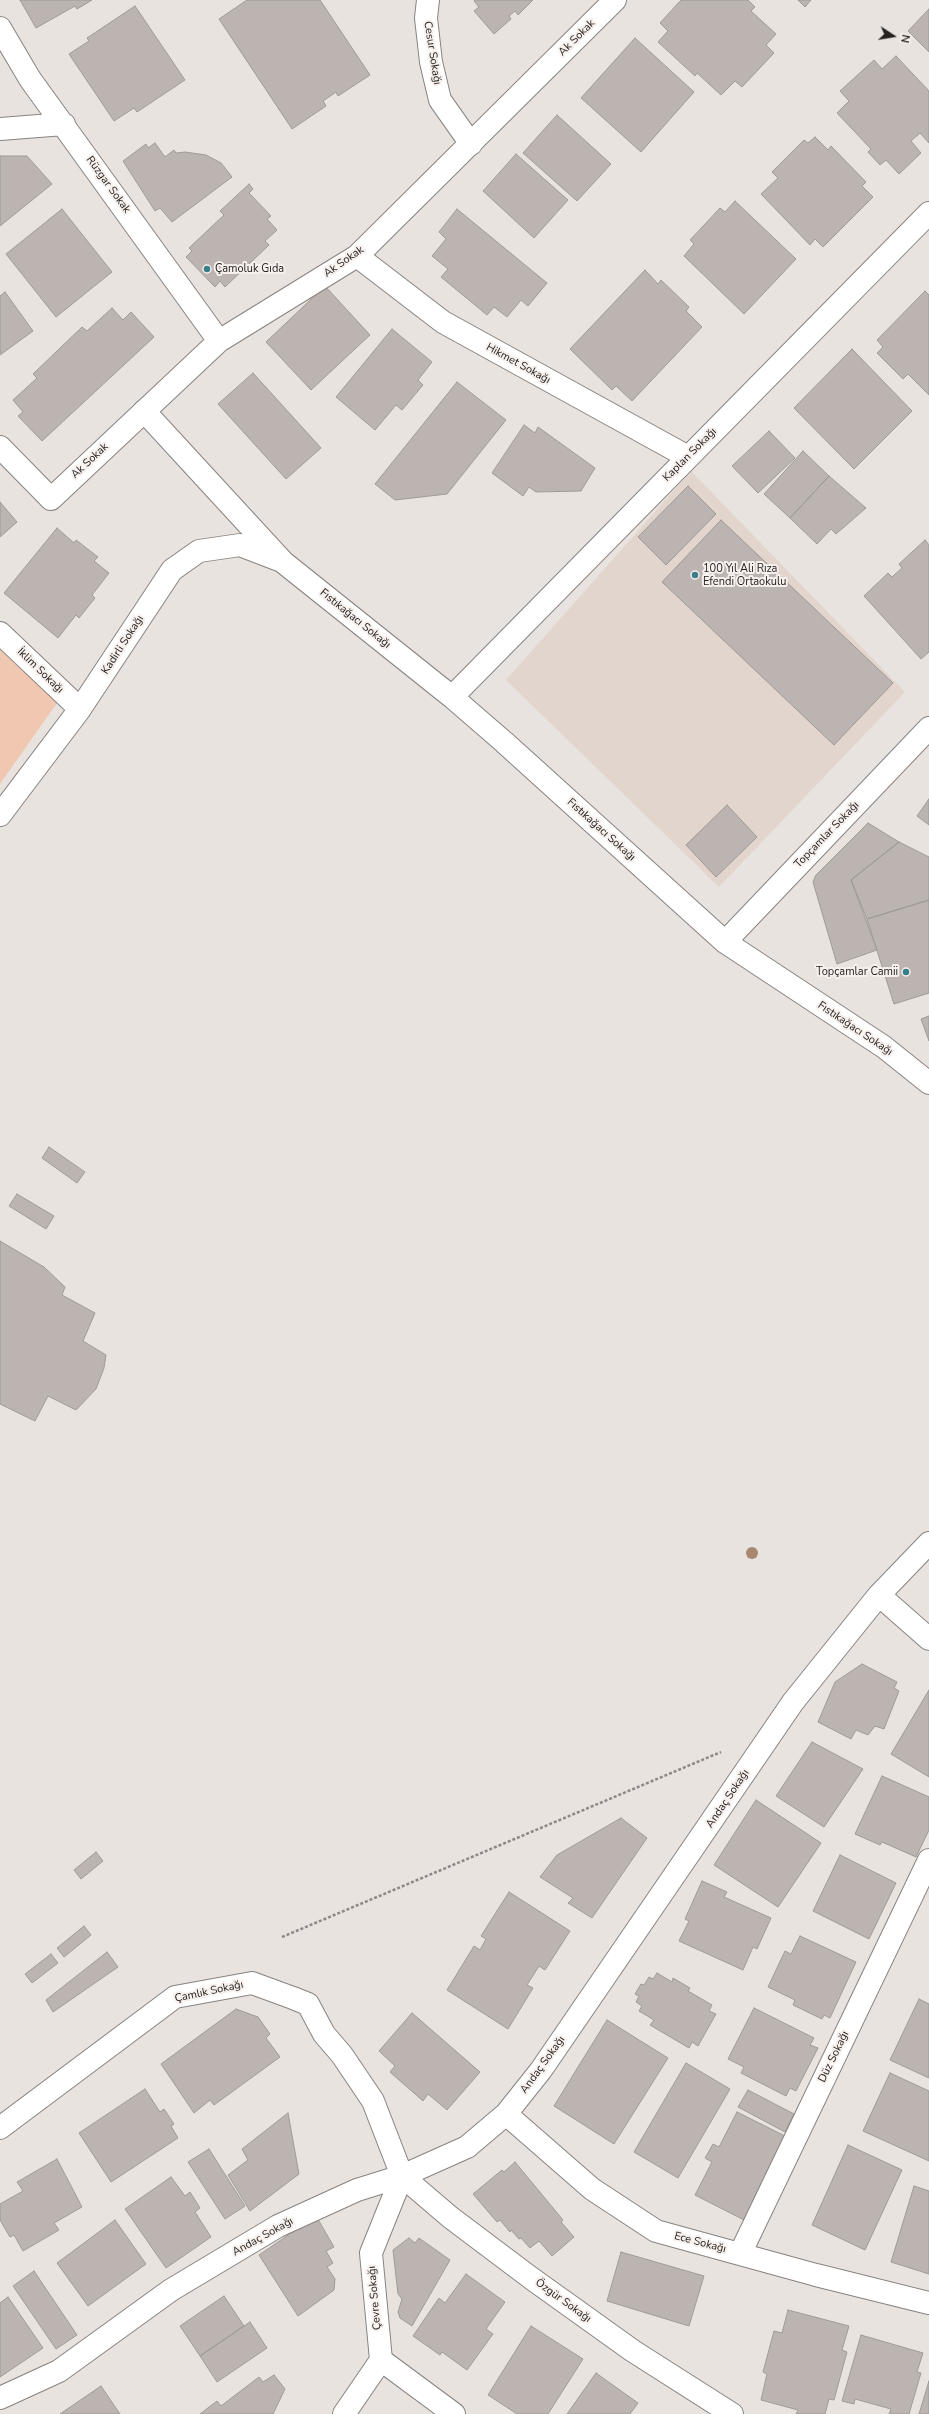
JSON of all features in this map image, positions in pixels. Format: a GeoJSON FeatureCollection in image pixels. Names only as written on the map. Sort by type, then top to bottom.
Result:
{"type":"FeatureCollection","features":[{"type":"Feature","properties":{"kind":"street","name":"Cesur Sokağı"},"geometry":{"type":"LineString","coordinates":[[428,0],[426,18],[431,62],[440,100],[472,144]]}},
{"type":"Feature","properties":{"kind":"street","name":"Ak Sokak"},"geometry":{"type":"LineString","coordinates":[[0,447],[51,499],[219,341],[357,256],[472,144],[615,0]]}},
{"type":"Feature","properties":{"kind":"street","name":"Rüzgar Sokak"},"geometry":{"type":"LineString","coordinates":[[0,28],[30,79],[64,124],[219,341]]}},
{"type":"Feature","properties":{"kind":"street"},"geometry":{"type":"LineString","coordinates":[[0,129],[64,124]]}},
{"type":"Feature","properties":{"kind":"street","name":"Kaplan Sokağı"},"geometry":{"type":"LineString","coordinates":[[452,697],[929,213]]}},
{"type":"Feature","properties":{"kind":"street","name":"Hikmet Sokağı"},"geometry":{"type":"LineString","coordinates":[[357,256],[443,322],[688,457]]}},
{"type":"Feature","properties":{"kind":"street"},"geometry":{"type":"LineString","coordinates":[[144,411],[284,562]]}},
{"type":"Feature","properties":{"kind":"street","name":"Kadirli Sokağı"},"geometry":{"type":"LineString","coordinates":[[0,815],[80,709],[172,570],[199,551],[240,545],[284,562]]}},
{"type":"Feature","properties":{"kind":"street","name":"Fıstıkağacı Sokağı"},"geometry":{"type":"LineString","coordinates":[[284,562],[452,697],[725,942],[884,1047],[929,1083]]}},
{"type":"Feature","properties":{"kind":"street","name":"İklim Sokağı"},"geometry":{"type":"LineString","coordinates":[[0,633],[80,709]]}},
{"type":"Feature","properties":{"kind":"street","name":"Topçamlar Sokağı"},"geometry":{"type":"LineString","coordinates":[[725,942],[929,728]]}},
{"type":"Feature","properties":{"kind":"street","name":"Andaç Sokağı"},"geometry":{"type":"LineString","coordinates":[[0,2398],[59,2371],[171,2290],[278,2226],[357,2190],[402,2176],[467,2147],[506,2114],[541,2070],[793,1702],[879,1595],[929,1543]]}},
{"type":"Feature","properties":{"kind":"street"},"geometry":{"type":"LineString","coordinates":[[879,1595],[929,1639]]}},
{"type":"Feature","properties":{"kind":"street","name":"Düz Sokağı"},"geometry":{"type":"LineString","coordinates":[[740,2254],[929,1860]]}},
{"type":"Feature","properties":{"kind":"street","name":"Çamlık Sokağı"},"geometry":{"type":"LineString","coordinates":[[0,2128],[175,1997],[252,1983],[308,2004],[324,2034],[342,2055],[373,2101],[402,2176]]}},
{"type":"Feature","properties":{"kind":"street","name":"Ece Sokağı"},"geometry":{"type":"LineString","coordinates":[[506,2114],[592,2189],[656,2231],[929,2303]]}},
{"type":"Feature","properties":{"kind":"street","name":"Çevre Sokağı"},"geometry":{"type":"LineString","coordinates":[[381,2360],[371,2253],[402,2176]]}},
{"type":"Feature","properties":{"kind":"street","name":"Özgür Sokağı"},"geometry":{"type":"LineString","coordinates":[[402,2176],[450,2217],[538,2283],[633,2351],[732,2414]]}},
{"type":"Feature","properties":{"kind":"street"},"geometry":{"type":"LineString","coordinates":[[344,2414],[381,2360],[454,2414]]}},
{"type":"Feature","properties":{"kind":"path"},"geometry":{"type":"LineString","coordinates":[[282,1937],[723,1751]]}},
{"type":"Feature","properties":{"kind":"shaded area","name":"100 Yıl Ali Rıza Efendi Ortaokulu"},"geometry":{"type":"Polygon","coordinates":[[[691,471],[905,692],[719,887],[506,680],[691,471]]]}},
{"type":"Feature","properties":{"kind":"shaded area"},"geometry":{"type":"Polygon","coordinates":[[[0,643],[62,696],[0,784],[0,643]]]}},
{"type":"Feature","properties":{"kind":"building"},"geometry":{"type":"Polygon","coordinates":[[[20,0],[92,0],[77,9],[75,6],[36,28],[20,0]]]}},
{"type":"Feature","properties":{"kind":"building"},"geometry":{"type":"Polygon","coordinates":[[[247,0],[320,0],[370,75],[338,96],[336,92],[323,101],[326,106],[292,129],[219,19],[247,0]]]}},
{"type":"Feature","properties":{"kind":"building"},"geometry":{"type":"Polygon","coordinates":[[[533,0],[518,15],[515,11],[509,16],[511,19],[494,34],[474,11],[479,7],[474,1],[533,0]]]}},
{"type":"Feature","properties":{"kind":"building"},"geometry":{"type":"Polygon","coordinates":[[[681,0],[748,0],[755,7],[751,11],[776,34],[766,45],[774,53],[742,87],[735,81],[721,95],[697,73],[695,76],[658,42],[668,31],[660,23],[681,0]]]}},
{"type":"Feature","properties":{"kind":"building"},"geometry":{"type":"Polygon","coordinates":[[[798,0],[811,0],[805,7],[798,0]]]}},
{"type":"Feature","properties":{"kind":"building"},"geometry":{"type":"Polygon","coordinates":[[[135,6],[185,80],[137,112],[134,108],[114,121],[69,54],[89,41],[87,38],[135,6]]]}},
{"type":"Feature","properties":{"kind":"building"},"geometry":{"type":"Polygon","coordinates":[[[929,9],[929,52],[908,31],[929,9]]]}},
{"type":"Feature","properties":{"kind":"building"},"geometry":{"type":"Polygon","coordinates":[[[635,38],[694,92],[641,152],[581,98],[635,38]]]}},
{"type":"Feature","properties":{"kind":"building"},"geometry":{"type":"Polygon","coordinates":[[[896,56],[929,91],[929,143],[920,133],[911,141],[921,153],[899,174],[886,160],[880,165],[868,152],[871,149],[837,113],[849,101],[840,91],[874,60],[882,69],[896,56]]]}},
{"type":"Feature","properties":{"kind":"building"},"geometry":{"type":"Polygon","coordinates":[[[557,115],[611,164],[577,201],[523,153],[557,115]]]}},
{"type":"Feature","properties":{"kind":"building"},"geometry":{"type":"Polygon","coordinates":[[[815,137],[828,150],[831,146],[866,182],[862,186],[873,197],[823,247],[815,239],[810,245],[761,194],[778,178],[772,172],[804,140],[808,143],[815,137]]]}},
{"type":"Feature","properties":{"kind":"building"},"geometry":{"type":"Polygon","coordinates":[[[155,143],[165,157],[174,150],[176,153],[185,152],[206,155],[221,163],[232,177],[172,222],[160,208],[155,211],[123,161],[146,144],[148,148],[155,143]]]}},
{"type":"Feature","properties":{"kind":"building"},"geometry":{"type":"Polygon","coordinates":[[[516,154],[568,200],[534,238],[483,191],[516,154]]]}},
{"type":"Feature","properties":{"kind":"building"},"geometry":{"type":"Polygon","coordinates":[[[0,156],[27,156],[52,184],[0,226],[0,156]]]}},
{"type":"Feature","properties":{"kind":"building"},"geometry":{"type":"Polygon","coordinates":[[[249,184],[253,189],[249,193],[271,216],[267,219],[277,230],[265,241],[269,245],[225,287],[220,281],[215,287],[186,257],[192,251],[189,248],[224,215],[220,211],[249,184]]]}},
{"type":"Feature","properties":{"kind":"building"},"geometry":{"type":"Polygon","coordinates":[[[735,201],[796,259],[744,314],[684,256],[694,244],[690,240],[720,208],[725,212],[735,201]]]}},
{"type":"Feature","properties":{"kind":"building"},"geometry":{"type":"Polygon","coordinates":[[[62,209],[112,272],[56,317],[6,254],[62,209]]]}},
{"type":"Feature","properties":{"kind":"building"},"geometry":{"type":"Polygon","coordinates":[[[457,209],[547,283],[528,306],[521,300],[507,317],[494,307],[487,315],[441,277],[448,269],[432,256],[446,239],[439,232],[457,209]]]}},
{"type":"Feature","properties":{"kind":"building"},"geometry":{"type":"Polygon","coordinates":[[[645,270],[658,284],[661,280],[689,307],[686,311],[702,327],[632,401],[616,386],[612,390],[570,349],[645,270]]]}},
{"type":"Feature","properties":{"kind":"building"},"geometry":{"type":"Polygon","coordinates":[[[325,286],[370,335],[311,390],[266,342],[325,286]]]}},
{"type":"Feature","properties":{"kind":"building"},"geometry":{"type":"Polygon","coordinates":[[[925,291],[929,295],[929,395],[908,374],[903,379],[877,353],[883,347],[877,340],[925,291]]]}},
{"type":"Feature","properties":{"kind":"building"},"geometry":{"type":"Polygon","coordinates":[[[5,292],[33,331],[0,355],[0,296],[5,292]]]}},
{"type":"Feature","properties":{"kind":"building"},"geometry":{"type":"Polygon","coordinates":[[[112,308],[123,320],[131,312],[154,337],[42,441],[18,416],[23,412],[13,400],[37,378],[33,374],[82,327],[87,331],[112,308]]]}},
{"type":"Feature","properties":{"kind":"building"},"geometry":{"type":"Polygon","coordinates":[[[392,329],[432,362],[418,380],[423,385],[402,410],[396,405],[375,430],[336,397],[392,329]]]}},
{"type":"Feature","properties":{"kind":"building"},"geometry":{"type":"Polygon","coordinates":[[[852,349],[912,411],[854,469],[794,408],[852,349]]]}},
{"type":"Feature","properties":{"kind":"building"},"geometry":{"type":"Polygon","coordinates":[[[253,373],[321,448],[286,479],[218,404],[253,373]]]}},
{"type":"Feature","properties":{"kind":"building"},"geometry":{"type":"Polygon","coordinates":[[[457,382],[506,420],[447,494],[395,500],[375,484],[457,382]]]}},
{"type":"Feature","properties":{"kind":"building"},"geometry":{"type":"Polygon","coordinates":[[[524,425],[535,433],[538,427],[595,468],[581,491],[536,492],[529,487],[523,496],[492,473],[524,425]]]}},
{"type":"Feature","properties":{"kind":"building"},"geometry":{"type":"Polygon","coordinates":[[[769,431],[795,458],[758,493],[732,466],[769,431]]]}},
{"type":"Feature","properties":{"kind":"building"},"geometry":{"type":"Polygon","coordinates":[[[803,451],[829,476],[790,518],[764,494],[803,451]]]}},
{"type":"Feature","properties":{"kind":"building"},"geometry":{"type":"Polygon","coordinates":[[[829,476],[866,508],[836,534],[831,529],[817,544],[790,518],[829,476]]]}},
{"type":"Feature","properties":{"kind":"building"},"geometry":{"type":"Polygon","coordinates":[[[688,486],[716,514],[666,565],[638,537],[688,486]]]}},
{"type":"Feature","properties":{"kind":"building"},"geometry":{"type":"Polygon","coordinates":[[[0,502],[17,522],[0,537],[0,502]]]}},
{"type":"Feature","properties":{"kind":"building"},"geometry":{"type":"Polygon","coordinates":[[[721,520],[893,683],[834,745],[662,582],[721,520]]]}},
{"type":"Feature","properties":{"kind":"building"},"geometry":{"type":"Polygon","coordinates":[[[57,528],[74,543],[76,540],[98,557],[94,561],[109,573],[92,595],[95,598],[79,618],[76,615],[58,638],[4,593],[57,528]]]}},
{"type":"Feature","properties":{"kind":"building"},"geometry":{"type":"Polygon","coordinates":[[[925,540],[929,545],[929,652],[921,659],[864,596],[888,573],[892,577],[902,568],[899,564],[925,540]]]}},
{"type":"Feature","properties":{"kind":"building"},"geometry":{"type":"Polygon","coordinates":[[[929,799],[929,825],[917,816],[929,799]]]}},
{"type":"Feature","properties":{"kind":"building"},"geometry":{"type":"Polygon","coordinates":[[[727,805],[757,837],[716,877],[686,845],[727,805]]]}},
{"type":"Feature","properties":{"kind":"building"},"geometry":{"type":"Polygon","coordinates":[[[868,823],[899,842],[851,880],[877,950],[837,964],[813,882],[816,875],[868,823]]]}},
{"type":"Feature","properties":{"kind":"building"},"geometry":{"type":"Polygon","coordinates":[[[899,842],[929,857],[929,900],[867,919],[851,880],[899,842]]]}},
{"type":"Feature","properties":{"kind":"building","name":"Topçamlar Camii"},"geometry":{"type":"Polygon","coordinates":[[[929,900],[929,993],[894,1004],[867,919],[929,900]]]}},
{"type":"Feature","properties":{"kind":"building"},"geometry":{"type":"Polygon","coordinates":[[[929,1016],[929,1041],[921,1019],[929,1016]]]}},
{"type":"Feature","properties":{"kind":"building"},"geometry":{"type":"Polygon","coordinates":[[[49,1147],[85,1172],[77,1183],[42,1158],[49,1147]]]}},
{"type":"Feature","properties":{"kind":"building"},"geometry":{"type":"Polygon","coordinates":[[[17,1194],[54,1216],[46,1229],[9,1206],[17,1194]]]}},
{"type":"Feature","properties":{"kind":"building"},"geometry":{"type":"Polygon","coordinates":[[[0,1241],[44,1267],[65,1287],[62,1295],[95,1313],[83,1341],[106,1355],[104,1368],[96,1389],[76,1410],[48,1396],[35,1421],[0,1404],[0,1241]]]}},
{"type":"Feature","properties":{"kind":"building"},"geometry":{"type":"Polygon","coordinates":[[[862,1664],[897,1682],[894,1688],[899,1691],[884,1729],[875,1726],[868,1735],[856,1730],[851,1739],[818,1722],[835,1682],[862,1664]]]}},
{"type":"Feature","properties":{"kind":"building"},"geometry":{"type":"Polygon","coordinates":[[[929,1690],[929,1777],[891,1754],[929,1690]]]}},
{"type":"Feature","properties":{"kind":"building"},"geometry":{"type":"Polygon","coordinates":[[[812,1742],[863,1769],[824,1827],[776,1796],[812,1742]]]}},
{"type":"Feature","properties":{"kind":"building"},"geometry":{"type":"Polygon","coordinates":[[[882,1776],[929,1797],[929,1830],[916,1857],[882,1842],[880,1845],[855,1834],[882,1776]]]}},
{"type":"Feature","properties":{"kind":"building"},"geometry":{"type":"Polygon","coordinates":[[[756,1800],[821,1843],[778,1907],[714,1865],[756,1800]]]}},
{"type":"Feature","properties":{"kind":"building"},"geometry":{"type":"Polygon","coordinates":[[[621,1818],[647,1838],[592,1918],[568,1903],[573,1898],[540,1877],[557,1855],[621,1818]]]}},
{"type":"Feature","properties":{"kind":"building"},"geometry":{"type":"Polygon","coordinates":[[[96,1852],[103,1861],[81,1879],[74,1870],[96,1852]]]}},
{"type":"Feature","properties":{"kind":"building"},"geometry":{"type":"Polygon","coordinates":[[[840,1855],[896,1883],[869,1939],[813,1911],[840,1855]]]}},
{"type":"Feature","properties":{"kind":"building"},"geometry":{"type":"Polygon","coordinates":[[[702,1881],[727,1892],[724,1897],[771,1918],[757,1949],[753,1947],[743,1970],[679,1941],[689,1921],[685,1919],[702,1881]]]}},
{"type":"Feature","properties":{"kind":"building"},"geometry":{"type":"Polygon","coordinates":[[[509,1892],[570,1931],[545,1970],[539,1966],[527,1985],[533,1988],[508,2029],[447,1990],[474,1946],[480,1950],[486,1939],[481,1936],[509,1892]]]}},
{"type":"Feature","properties":{"kind":"building"},"geometry":{"type":"Polygon","coordinates":[[[84,1926],[91,1935],[64,1957],[57,1948],[84,1926]]]}},
{"type":"Feature","properties":{"kind":"building"},"geometry":{"type":"Polygon","coordinates":[[[800,1936],[856,1962],[830,2018],[824,2015],[822,2019],[793,2005],[795,2000],[768,1987],[785,1951],[791,1954],[800,1936]]]}},
{"type":"Feature","properties":{"kind":"building"},"geometry":{"type":"Polygon","coordinates":[[[107,1952],[118,1967],[53,2012],[46,2000],[107,1952]]]}},
{"type":"Feature","properties":{"kind":"building"},"geometry":{"type":"Polygon","coordinates":[[[51,1954],[58,1963],[32,1983],[25,1974],[51,1954]]]}},
{"type":"Feature","properties":{"kind":"building"},"geometry":{"type":"Polygon","coordinates":[[[657,1973],[672,1982],[673,1978],[690,1988],[688,1991],[712,2005],[709,2011],[716,2014],[698,2046],[692,2042],[689,2048],[650,2025],[654,2020],[639,2011],[642,2006],[636,2002],[639,1996],[635,1994],[641,1984],[644,1985],[649,1977],[653,1979],[657,1973]]]}},
{"type":"Feature","properties":{"kind":"building"},"geometry":{"type":"Polygon","coordinates":[[[919,1999],[929,2004],[929,2078],[890,2060],[919,1999]]]}},
{"type":"Feature","properties":{"kind":"building"},"geometry":{"type":"Polygon","coordinates":[[[754,2008],[814,2038],[810,2045],[818,2048],[796,2091],[790,2088],[786,2096],[741,2073],[744,2067],[728,2059],[754,2008]]]}},
{"type":"Feature","properties":{"kind":"building"},"geometry":{"type":"Polygon","coordinates":[[[236,2009],[258,2017],[270,2034],[266,2038],[280,2057],[214,2105],[210,2100],[194,2113],[161,2064],[236,2009]]]}},
{"type":"Feature","properties":{"kind":"building"},"geometry":{"type":"Polygon","coordinates":[[[412,2013],[480,2072],[447,2110],[428,2094],[423,2101],[390,2072],[395,2066],[379,2051],[412,2013]]]}},
{"type":"Feature","properties":{"kind":"building"},"geometry":{"type":"Polygon","coordinates":[[[607,2020],[668,2058],[614,2144],[554,2106],[607,2020]]]}},
{"type":"Feature","properties":{"kind":"building"},"geometry":{"type":"Polygon","coordinates":[[[686,2063],[730,2089],[678,2178],[634,2152],[686,2063]]]}},
{"type":"Feature","properties":{"kind":"building"},"geometry":{"type":"Polygon","coordinates":[[[890,2073],[929,2091],[929,2161],[863,2131],[890,2073]]]}},
{"type":"Feature","properties":{"kind":"building"},"geometry":{"type":"Polygon","coordinates":[[[145,2089],[160,2112],[164,2109],[174,2124],[171,2126],[178,2138],[111,2182],[79,2133],[145,2089]]]}},
{"type":"Feature","properties":{"kind":"building"},"geometry":{"type":"Polygon","coordinates":[[[748,2090],[794,2114],[785,2132],[738,2107],[748,2090]]]}},
{"type":"Feature","properties":{"kind":"building"},"geometry":{"type":"Polygon","coordinates":[[[737,2112],[789,2138],[746,2221],[695,2195],[712,2162],[705,2158],[713,2144],[719,2147],[737,2112]]]}},
{"type":"Feature","properties":{"kind":"building"},"geometry":{"type":"Polygon","coordinates":[[[288,2113],[299,2174],[250,2211],[228,2175],[248,2160],[242,2149],[288,2113]]]}},
{"type":"Feature","properties":{"kind":"building"},"geometry":{"type":"Polygon","coordinates":[[[848,2145],[902,2170],[865,2250],[812,2225],[848,2145]]]}},
{"type":"Feature","properties":{"kind":"building"},"geometry":{"type":"Polygon","coordinates":[[[209,2149],[245,2206],[225,2219],[188,2162],[209,2149]]]}},
{"type":"Feature","properties":{"kind":"building"},"geometry":{"type":"Polygon","coordinates":[[[57,2159],[82,2207],[54,2223],[59,2230],[23,2251],[14,2235],[10,2237],[0,2220],[0,2204],[23,2191],[17,2182],[57,2159]]]}},
{"type":"Feature","properties":{"kind":"building"},"geometry":{"type":"Polygon","coordinates":[[[515,2162],[563,2220],[561,2222],[574,2237],[552,2256],[539,2241],[530,2248],[511,2230],[510,2232],[500,2220],[497,2222],[473,2194],[502,2170],[504,2172],[515,2162]]]}},
{"type":"Feature","properties":{"kind":"building"},"geometry":{"type":"Polygon","coordinates":[[[171,2177],[185,2196],[190,2192],[200,2208],[195,2212],[211,2237],[166,2268],[125,2209],[171,2177]]]}},
{"type":"Feature","properties":{"kind":"building"},"geometry":{"type":"Polygon","coordinates":[[[914,2186],[929,2191],[929,2274],[891,2262],[914,2186]]]}},
{"type":"Feature","properties":{"kind":"building"},"geometry":{"type":"Polygon","coordinates":[[[316,2216],[334,2247],[326,2251],[333,2263],[327,2267],[335,2279],[334,2290],[298,2316],[259,2255],[316,2216]]]}},
{"type":"Feature","properties":{"kind":"building"},"geometry":{"type":"Polygon","coordinates":[[[115,2220],[146,2264],[88,2306],[57,2263],[115,2220]]]}},
{"type":"Feature","properties":{"kind":"building"},"geometry":{"type":"Polygon","coordinates":[[[409,2238],[415,2243],[419,2238],[450,2260],[412,2326],[400,2318],[398,2312],[402,2299],[398,2294],[393,2250],[409,2238]]]}},
{"type":"Feature","properties":{"kind":"building"},"geometry":{"type":"Polygon","coordinates":[[[621,2252],[704,2276],[689,2326],[607,2301],[621,2252]]]}},
{"type":"Feature","properties":{"kind":"building"},"geometry":{"type":"Polygon","coordinates":[[[34,2271],[77,2335],[56,2349],[13,2286],[34,2271]]]}},
{"type":"Feature","properties":{"kind":"building"},"geometry":{"type":"Polygon","coordinates":[[[466,2274],[505,2302],[486,2329],[493,2334],[467,2370],[442,2352],[440,2355],[413,2336],[439,2298],[445,2303],[466,2274]]]}},
{"type":"Feature","properties":{"kind":"building"},"geometry":{"type":"Polygon","coordinates":[[[224,2296],[244,2326],[200,2356],[180,2326],[224,2296]]]}},
{"type":"Feature","properties":{"kind":"building"},"geometry":{"type":"Polygon","coordinates":[[[8,2297],[43,2348],[0,2377],[0,2303],[8,2297]]]}},
{"type":"Feature","properties":{"kind":"building"},"geometry":{"type":"Polygon","coordinates":[[[788,2310],[849,2326],[842,2350],[847,2352],[834,2400],[829,2399],[825,2414],[796,2414],[798,2410],[761,2400],[767,2374],[763,2372],[774,2331],[782,2333],[788,2310]]]}},
{"type":"Feature","properties":{"kind":"building"},"geometry":{"type":"Polygon","coordinates":[[[250,2322],[267,2348],[217,2382],[200,2356],[250,2322]]]}},
{"type":"Feature","properties":{"kind":"building"},"geometry":{"type":"Polygon","coordinates":[[[531,2326],[583,2359],[548,2414],[517,2414],[488,2395],[531,2326]]]}},
{"type":"Feature","properties":{"kind":"building"},"geometry":{"type":"Polygon","coordinates":[[[861,2335],[923,2353],[917,2372],[921,2373],[909,2414],[889,2414],[891,2409],[855,2399],[854,2404],[842,2401],[861,2335]]]}},
{"type":"Feature","properties":{"kind":"building"},"geometry":{"type":"Polygon","coordinates":[[[596,2373],[638,2403],[630,2414],[567,2414],[596,2373]]]}},
{"type":"Feature","properties":{"kind":"building"},"geometry":{"type":"Polygon","coordinates":[[[274,2375],[285,2389],[273,2414],[200,2414],[217,2401],[221,2406],[259,2377],[263,2382],[274,2375]]]}},
{"type":"Feature","properties":{"kind":"building"},"geometry":{"type":"Polygon","coordinates":[[[929,2381],[929,2414],[919,2414],[929,2381]]]}},
{"type":"Feature","properties":{"kind":"building"},"geometry":{"type":"Polygon","coordinates":[[[101,2386],[120,2414],[60,2414],[101,2386]]]}},
{"type":"Feature","properties":{"kind":"place","name":"Çamoluk Gıda"},"geometry":{"type":"Point","coordinates":[207,269]}},
{"type":"Feature","properties":{"kind":"place","name":"100 Yıl Ali Rıza Efendi Ortaokulu"},"geometry":{"type":"Point","coordinates":[695,575]}},
{"type":"Feature","properties":{"kind":"place","name":"Topçamlar Camii"},"geometry":{"type":"Point","coordinates":[906,972]}}]}
